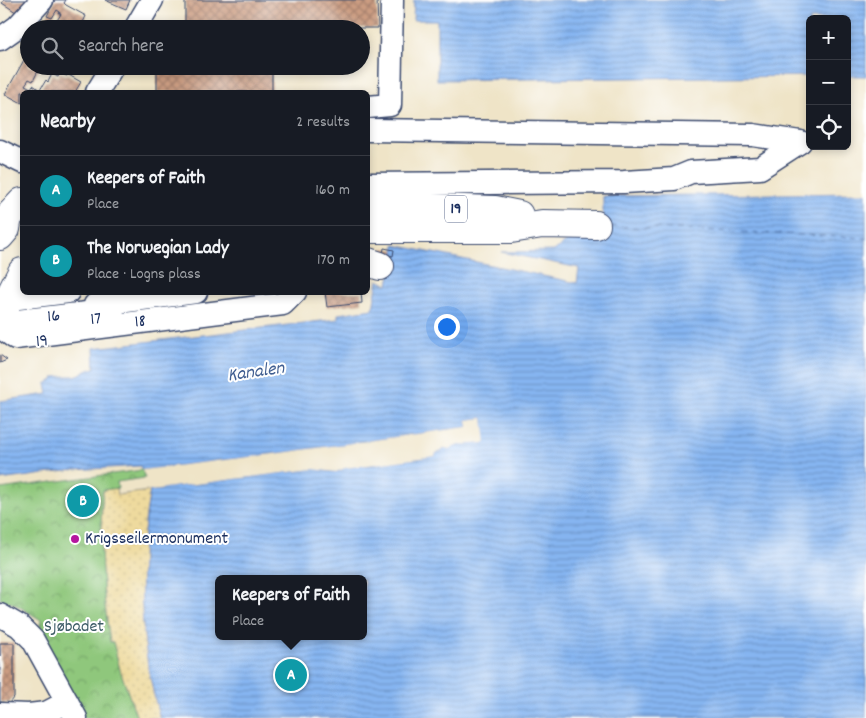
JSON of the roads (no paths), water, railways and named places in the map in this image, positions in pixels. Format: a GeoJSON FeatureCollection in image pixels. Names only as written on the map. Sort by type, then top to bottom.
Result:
{"type":"FeatureCollection","features":[{"type":"Feature","properties":{"kind":"highway"},"geometry":{"type":"LineString","coordinates":[[7,227],[8,217],[20,204]]}},
{"type":"Feature","properties":{"kind":"highway","name":"19"},"geometry":{"type":"LineString","coordinates":[[370,206],[495,210],[524,216],[542,224]]}},
{"type":"Feature","properties":{"kind":"highway","name":"19"},"geometry":{"type":"LineString","coordinates":[[370,229],[511,229],[542,224],[596,225]]}},
{"type":"Feature","properties":{"kind":"street"},"geometry":{"type":"LineString","coordinates":[[22,20],[42,0]]}},
{"type":"Feature","properties":{"kind":"street"},"geometry":{"type":"LineString","coordinates":[[140,20],[152,0]]}},
{"type":"Feature","properties":{"kind":"street"},"geometry":{"type":"LineString","coordinates":[[392,0],[390,105],[408,132]]}},
{"type":"Feature","properties":{"kind":"street"},"geometry":{"type":"LineString","coordinates":[[0,39],[20,22]]}},
{"type":"Feature","properties":{"kind":"street"},"geometry":{"type":"LineString","coordinates":[[98,90],[107,75]]}},
{"type":"Feature","properties":{"kind":"street"},"geometry":{"type":"LineString","coordinates":[[370,107],[390,105]]}},
{"type":"Feature","properties":{"kind":"street"},"geometry":{"type":"LineString","coordinates":[[370,130],[384,129],[408,132],[753,135],[800,142],[760,168],[691,172],[674,179],[624,182],[370,184]]}},
{"type":"Feature","properties":{"kind":"street"},"geometry":{"type":"LineString","coordinates":[[0,150],[20,161]]}},
{"type":"Feature","properties":{"kind":"street"},"geometry":{"type":"LineString","coordinates":[[8,306],[55,295]]}},
{"type":"Feature","properties":{"kind":"street"},"geometry":{"type":"LineString","coordinates":[[8,306],[106,295]]}},
{"type":"Feature","properties":{"kind":"street"},"geometry":{"type":"LineString","coordinates":[[8,306],[156,295]]}},
{"type":"Feature","properties":{"kind":"street","name":"16"},"geometry":{"type":"LineString","coordinates":[[8,306],[202,295]]}},
{"type":"Feature","properties":{"kind":"street","name":"17"},"geometry":{"type":"LineString","coordinates":[[8,306],[16,330],[287,297]]}},
{"type":"Feature","properties":{"kind":"street","name":"18"},"geometry":{"type":"LineString","coordinates":[[8,306],[15,338],[84,333],[287,297]]}},
{"type":"Feature","properties":{"kind":"street"},"geometry":{"type":"LineString","coordinates":[[0,616],[18,626],[33,640],[72,710],[29,715],[0,714]]}},
{"type":"Feature","properties":{"kind":"water"},"geometry":{"type":"Polygon","coordinates":[[[414,0],[866,0],[866,76],[851,76],[851,15],[806,15],[806,76],[437,80],[437,20],[413,20],[414,0]]]}},
{"type":"Feature","properties":{"kind":"water","name":"Kanalen"},"geometry":{"type":"Polygon","coordinates":[[[866,193],[866,718],[160,718],[148,662],[142,605],[143,547],[150,491],[313,469],[336,472],[345,468],[435,456],[436,453],[444,448],[449,449],[459,445],[485,443],[483,418],[467,420],[468,427],[274,454],[142,470],[140,466],[74,470],[0,480],[0,401],[48,394],[46,384],[53,380],[54,377],[75,376],[95,368],[94,348],[338,319],[338,314],[373,309],[378,280],[388,285],[395,245],[577,283],[579,268],[501,252],[554,251],[570,239],[603,239],[603,196],[866,193]]]}},
{"type":"Feature","properties":{"kind":"place","name":"The Norwegian Lady"},"geometry":{"type":"Point","coordinates":[83,501]}},
{"type":"Feature","properties":{"kind":"place","name":"Krigsseilermonument"},"geometry":{"type":"Point","coordinates":[75,539]}},
{"type":"Feature","properties":{"kind":"place","name":"Keepers of Faith"},"geometry":{"type":"Point","coordinates":[291,675]}},
{"type":"Feature","properties":{"kind":"park label","name":"Sjøbadet"},"geometry":{"type":"Point","coordinates":[74,627]}}]}
